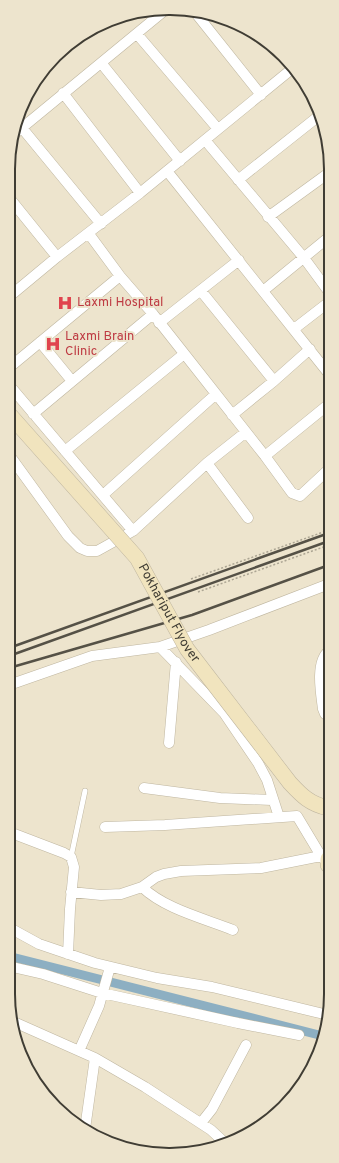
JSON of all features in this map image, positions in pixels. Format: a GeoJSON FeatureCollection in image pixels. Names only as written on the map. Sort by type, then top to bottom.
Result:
{"type":"FeatureCollection","features":[{"type":"Feature","properties":{"kind":"main road","name":"Pokhariput Flyover"},"geometry":{"type":"LineString","coordinates":[[15,421],[137,558],[187,649],[290,783],[302,797],[324,807]]}},
{"type":"Feature","properties":{"kind":"street"},"geometry":{"type":"LineString","coordinates":[[101,224],[22,128],[63,93],[102,64],[159,15]]}},
{"type":"Feature","properties":{"kind":"street"},"geometry":{"type":"LineString","coordinates":[[200,18],[261,95]]}},
{"type":"Feature","properties":{"kind":"street"},"geometry":{"type":"LineString","coordinates":[[138,34],[218,130]]}},
{"type":"Feature","properties":{"kind":"street"},"geometry":{"type":"LineString","coordinates":[[102,64],[180,161]]}},
{"type":"Feature","properties":{"kind":"street"},"geometry":{"type":"LineString","coordinates":[[15,292],[140,194],[289,71]]}},
{"type":"Feature","properties":{"kind":"street"},"geometry":{"type":"LineString","coordinates":[[63,93],[140,194]]}},
{"type":"Feature","properties":{"kind":"street"},"geometry":{"type":"LineString","coordinates":[[238,180],[315,119]]}},
{"type":"Feature","properties":{"kind":"street"},"geometry":{"type":"LineString","coordinates":[[205,140],[268,217],[304,258],[324,285]]}},
{"type":"Feature","properties":{"kind":"street"},"geometry":{"type":"LineString","coordinates":[[167,171],[324,367]]}},
{"type":"Feature","properties":{"kind":"street"},"geometry":{"type":"LineString","coordinates":[[268,217],[324,176]]}},
{"type":"Feature","properties":{"kind":"street"},"geometry":{"type":"LineString","coordinates":[[15,205],[57,258]]}},
{"type":"Feature","properties":{"kind":"street"},"geometry":{"type":"LineString","coordinates":[[89,234],[120,276],[153,314],[265,456],[292,493],[300,496],[324,474]]}},
{"type":"Feature","properties":{"kind":"street"},"geometry":{"type":"LineString","coordinates":[[263,291],[324,242]]}},
{"type":"Feature","properties":{"kind":"street"},"geometry":{"type":"LineString","coordinates":[[159,323],[238,260]]}},
{"type":"Feature","properties":{"kind":"street"},"geometry":{"type":"LineString","coordinates":[[15,363],[120,276]]}},
{"type":"Feature","properties":{"kind":"street"},"geometry":{"type":"LineString","coordinates":[[201,291],[274,381]]}},
{"type":"Feature","properties":{"kind":"street"},"geometry":{"type":"LineString","coordinates":[[294,329],[324,306]]}},
{"type":"Feature","properties":{"kind":"street"},"geometry":{"type":"LineString","coordinates":[[33,414],[153,314]]}},
{"type":"Feature","properties":{"kind":"street"},"geometry":{"type":"LineString","coordinates":[[40,342],[72,381]]}},
{"type":"Feature","properties":{"kind":"street"},"geometry":{"type":"LineString","coordinates":[[232,415],[310,349]]}},
{"type":"Feature","properties":{"kind":"street"},"geometry":{"type":"LineString","coordinates":[[65,451],[184,354]]}},
{"type":"Feature","properties":{"kind":"street"},"geometry":{"type":"LineString","coordinates":[[15,392],[133,531]]}},
{"type":"Feature","properties":{"kind":"street"},"geometry":{"type":"LineString","coordinates":[[103,495],[216,394]]}},
{"type":"Feature","properties":{"kind":"street"},"geometry":{"type":"LineString","coordinates":[[265,456],[324,408]]}},
{"type":"Feature","properties":{"kind":"street"},"geometry":{"type":"LineString","coordinates":[[15,463],[68,536],[80,548],[87,551],[97,551],[133,531],[207,464],[246,432]]}},
{"type":"Feature","properties":{"kind":"street"},"geometry":{"type":"LineString","coordinates":[[207,464],[248,518]]}},
{"type":"Feature","properties":{"kind":"street"},"geometry":{"type":"LineString","coordinates":[[15,683],[92,656],[160,647],[324,586]]}},
{"type":"Feature","properties":{"kind":"street"},"geometry":{"type":"LineString","coordinates":[[160,647],[224,713],[258,763],[267,780],[272,800],[279,817]]}},
{"type":"Feature","properties":{"kind":"street"},"geometry":{"type":"LineString","coordinates":[[324,656],[321,662],[320,674],[324,712]]}},
{"type":"Feature","properties":{"kind":"street"},"geometry":{"type":"LineString","coordinates":[[168,744],[176,662]]}},
{"type":"Feature","properties":{"kind":"street"},"geometry":{"type":"LineString","coordinates":[[144,788],[220,798],[272,800]]}},
{"type":"Feature","properties":{"kind":"street"},"geometry":{"type":"LineString","coordinates":[[105,827],[165,825],[297,816],[324,858]]}},
{"type":"Feature","properties":{"kind":"street"},"geometry":{"type":"LineString","coordinates":[[15,834],[71,857],[74,866],[71,892],[68,954]]}},
{"type":"Feature","properties":{"kind":"street"},"geometry":{"type":"LineString","coordinates":[[71,892],[101,895],[121,894],[142,887],[156,877],[181,871],[261,868],[324,861]]}},
{"type":"Feature","properties":{"kind":"street"},"geometry":{"type":"LineString","coordinates":[[142,887],[163,903],[233,930]]}},
{"type":"Feature","properties":{"kind":"street"},"geometry":{"type":"LineString","coordinates":[[15,931],[39,944],[110,967],[157,978],[212,987],[323,1014]]}},
{"type":"Feature","properties":{"kind":"street"},"geometry":{"type":"LineString","coordinates":[[79,1051],[93,1021],[110,967]]}},
{"type":"Feature","properties":{"kind":"street"},"geometry":{"type":"LineString","coordinates":[[15,968],[43,974],[102,993],[238,1023],[299,1034]]}},
{"type":"Feature","properties":{"kind":"street"},"geometry":{"type":"LineString","coordinates":[[18,1024],[95,1058],[145,1087],[211,1130],[221,1139]]}},
{"type":"Feature","properties":{"kind":"street"},"geometry":{"type":"LineString","coordinates":[[200,1123],[212,1108],[246,1044]]}},
{"type":"Feature","properties":{"kind":"street"},"geometry":{"type":"LineString","coordinates":[[86,1123],[95,1058]]}},
{"type":"Feature","properties":{"kind":"lane"},"geometry":{"type":"LineString","coordinates":[[71,857],[85,791]]}},
{"type":"Feature","properties":{"kind":"path"},"geometry":{"type":"LineString","coordinates":[[191,580],[324,532]]}},
{"type":"Feature","properties":{"kind":"path"},"geometry":{"type":"LineString","coordinates":[[198,592],[324,547]]}},
{"type":"Feature","properties":{"kind":"waterway"},"geometry":{"type":"LineString","coordinates":[[15,958],[318,1035]]}},
{"type":"Feature","properties":{"kind":"railway"},"geometry":{"type":"LineString","coordinates":[[15,646],[324,535]]}},
{"type":"Feature","properties":{"kind":"railway"},"geometry":{"type":"LineString","coordinates":[[15,654],[324,543]]}},
{"type":"Feature","properties":{"kind":"railway"},"geometry":{"type":"LineString","coordinates":[[15,666],[192,615],[324,567]]}},
{"type":"Feature","properties":{"kind":"place","name":"Laxmi Hospital"},"geometry":{"type":"Point","coordinates":[65,303]}},
{"type":"Feature","properties":{"kind":"place","name":"Laxmi Brain Clinic"},"geometry":{"type":"Point","coordinates":[53,344]}}]}
